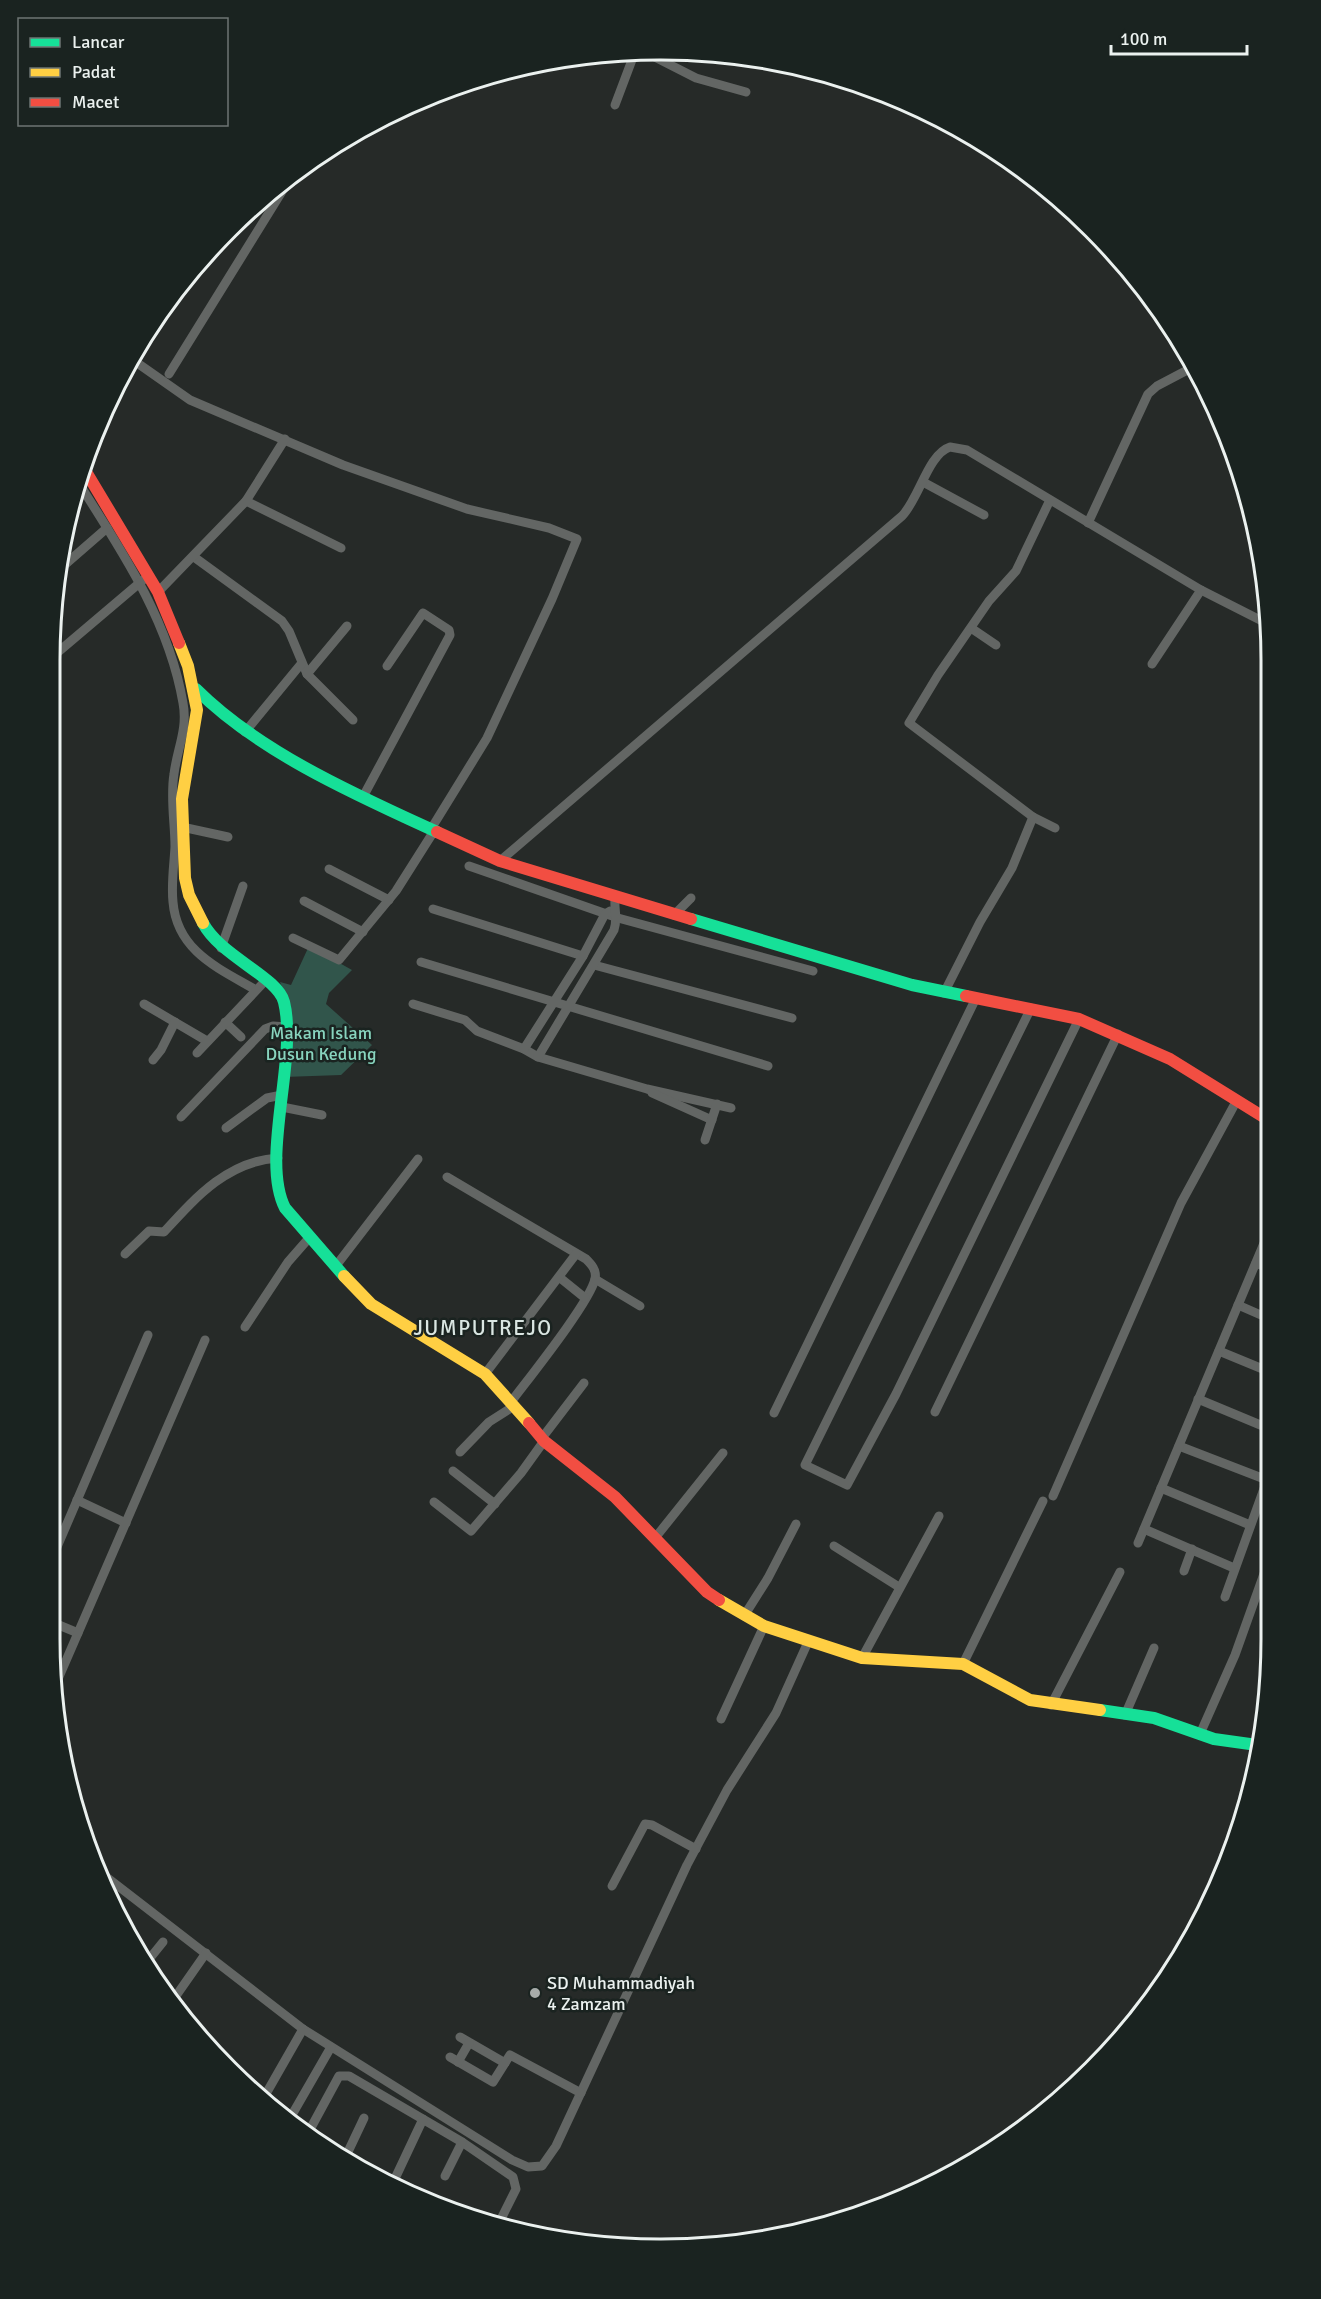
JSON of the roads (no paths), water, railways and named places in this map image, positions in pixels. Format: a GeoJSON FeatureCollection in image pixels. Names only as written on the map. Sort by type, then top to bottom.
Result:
{"type":"FeatureCollection","features":[{"type":"Feature","properties":{"kind":"main road"},"geometry":{"type":"LineString","coordinates":[[87,483],[144,580],[158,592],[176,633],[197,700],[197,723],[184,754],[182,827],[189,895],[208,933],[260,985],[282,996],[286,1008],[282,1027],[273,1158],[281,1203],[306,1242],[371,1304],[485,1374],[541,1444],[615,1497],[707,1592],[744,1616],[807,1644],[862,1658],[963,1664],[980,1671],[1022,1697],[1051,1705],[1154,1718],[1224,1742],[1251,1744]]}},
{"type":"Feature","properties":{"kind":"main road"},"geometry":{"type":"LineString","coordinates":[[193,686],[204,699],[245,732],[432,830],[500,861],[615,903],[674,915],[865,972],[944,993],[1079,1018],[1170,1059],[1261,1115]]}},
{"type":"Feature","properties":{"kind":"street"},"geometry":{"type":"LineString","coordinates":[[660,60],[715,85],[746,92]]}},
{"type":"Feature","properties":{"kind":"street"},"geometry":{"type":"LineString","coordinates":[[615,105],[632,61]]}},
{"type":"Feature","properties":{"kind":"street"},"geometry":{"type":"LineString","coordinates":[[169,374],[278,198]]}},
{"type":"Feature","properties":{"kind":"street"},"geometry":{"type":"LineString","coordinates":[[138,364],[190,400],[343,465],[484,514],[549,528],[577,539],[487,738],[389,900],[339,960],[293,938]]}},
{"type":"Feature","properties":{"kind":"street"},"geometry":{"type":"LineString","coordinates":[[1088,523],[1148,394],[1157,386],[1186,371]]}},
{"type":"Feature","properties":{"kind":"street"},"geometry":{"type":"LineString","coordinates":[[158,592],[246,501],[285,440]]}},
{"type":"Feature","properties":{"kind":"street"},"geometry":{"type":"LineString","coordinates":[[500,861],[910,508],[939,453],[950,447],[958,447],[1201,590],[1260,620]]}},
{"type":"Feature","properties":{"kind":"street"},"geometry":{"type":"LineString","coordinates":[[923,482],[984,514]]}},
{"type":"Feature","properties":{"kind":"street"},"geometry":{"type":"LineString","coordinates":[[86,485],[107,528],[144,580],[177,670],[186,721],[184,754],[173,779],[175,830],[172,889],[178,924],[191,948],[199,956],[260,985],[197,1053]]}},
{"type":"Feature","properties":{"kind":"street"},"geometry":{"type":"LineString","coordinates":[[1050,500],[1016,571],[989,601],[938,675],[909,723],[1033,818],[1055,828]]}},
{"type":"Feature","properties":{"kind":"street"},"geometry":{"type":"LineString","coordinates":[[246,501],[341,548]]}},
{"type":"Feature","properties":{"kind":"street"},"geometry":{"type":"LineString","coordinates":[[69,561],[107,528]]}},
{"type":"Feature","properties":{"kind":"street"},"geometry":{"type":"LineString","coordinates":[[194,557],[282,621],[289,631],[307,674],[353,720]]}},
{"type":"Feature","properties":{"kind":"street"},"geometry":{"type":"LineString","coordinates":[[60,650],[144,580]]}},
{"type":"Feature","properties":{"kind":"street"},"geometry":{"type":"LineString","coordinates":[[1152,664],[1201,590]]}},
{"type":"Feature","properties":{"kind":"street"},"geometry":{"type":"LineString","coordinates":[[364,795],[450,632],[423,613],[387,666]]}},
{"type":"Feature","properties":{"kind":"street"},"geometry":{"type":"LineString","coordinates":[[307,674],[347,626]]}},
{"type":"Feature","properties":{"kind":"street"},"geometry":{"type":"LineString","coordinates":[[971,628],[996,645]]}},
{"type":"Feature","properties":{"kind":"street"},"geometry":{"type":"LineString","coordinates":[[245,732],[301,664]]}},
{"type":"Feature","properties":{"kind":"street"},"geometry":{"type":"LineString","coordinates":[[944,993],[980,921],[1012,868],[1033,818]]}},
{"type":"Feature","properties":{"kind":"street"},"geometry":{"type":"LineString","coordinates":[[182,827],[228,837]]}},
{"type":"Feature","properties":{"kind":"street"},"geometry":{"type":"LineString","coordinates":[[469,866],[618,918],[813,971]]}},
{"type":"Feature","properties":{"kind":"street"},"geometry":{"type":"LineString","coordinates":[[329,869],[389,900]]}},
{"type":"Feature","properties":{"kind":"street"},"geometry":{"type":"LineString","coordinates":[[221,948],[243,886]]}},
{"type":"Feature","properties":{"kind":"street"},"geometry":{"type":"LineString","coordinates":[[674,915],[691,898]]}},
{"type":"Feature","properties":{"kind":"street"},"geometry":{"type":"LineString","coordinates":[[304,902],[363,932]]}},
{"type":"Feature","properties":{"kind":"street"},"geometry":{"type":"LineString","coordinates":[[524,1048],[583,956],[605,914],[615,903]]}},
{"type":"Feature","properties":{"kind":"street"},"geometry":{"type":"LineString","coordinates":[[538,1057],[566,1007],[609,940],[618,918],[615,903]]}},
{"type":"Feature","properties":{"kind":"street"},"geometry":{"type":"LineString","coordinates":[[433,909],[583,956]]}},
{"type":"Feature","properties":{"kind":"street"},"geometry":{"type":"LineString","coordinates":[[421,962],[768,1066]]}},
{"type":"Feature","properties":{"kind":"street"},"geometry":{"type":"LineString","coordinates":[[594,965],[792,1018]]}},
{"type":"Feature","properties":{"kind":"street"},"geometry":{"type":"LineString","coordinates":[[774,1413],[976,998]]}},
{"type":"Feature","properties":{"kind":"street"},"geometry":{"type":"LineString","coordinates":[[144,1004],[207,1041]]}},
{"type":"Feature","properties":{"kind":"street"},"geometry":{"type":"LineString","coordinates":[[413,1004],[465,1020],[477,1031],[524,1048],[538,1057],[646,1089],[731,1108]]}},
{"type":"Feature","properties":{"kind":"street"},"geometry":{"type":"LineString","coordinates":[[1030,1008],[805,1465],[848,1485],[896,1394],[1079,1018]]}},
{"type":"Feature","properties":{"kind":"street"},"geometry":{"type":"LineString","coordinates":[[153,1060],[161,1050],[175,1022]]}},
{"type":"Feature","properties":{"kind":"street"},"geometry":{"type":"LineString","coordinates":[[225,1022],[241,1037]]}},
{"type":"Feature","properties":{"kind":"street"},"geometry":{"type":"LineString","coordinates":[[181,1117],[265,1029],[282,1027]]}},
{"type":"Feature","properties":{"kind":"street"},"geometry":{"type":"LineString","coordinates":[[935,1412],[1118,1034]]}},
{"type":"Feature","properties":{"kind":"street"},"geometry":{"type":"LineString","coordinates":[[646,1089],[659,1098],[712,1120]]}},
{"type":"Feature","properties":{"kind":"street"},"geometry":{"type":"LineString","coordinates":[[226,1128],[278,1098],[322,1115]]}},
{"type":"Feature","properties":{"kind":"street"},"geometry":{"type":"LineString","coordinates":[[1053,1496],[1181,1203],[1237,1100]]}},
{"type":"Feature","properties":{"kind":"street"},"geometry":{"type":"LineString","coordinates":[[705,1140],[717,1104]]}},
{"type":"Feature","properties":{"kind":"street"},"geometry":{"type":"LineString","coordinates":[[125,1254],[149,1231],[164,1232],[202,1192],[233,1169],[273,1158]]}},
{"type":"Feature","properties":{"kind":"street"},"geometry":{"type":"LineString","coordinates":[[334,1267],[418,1159]]}},
{"type":"Feature","properties":{"kind":"street"},"geometry":{"type":"LineString","coordinates":[[447,1177],[592,1265],[595,1279],[585,1298],[510,1407],[489,1422],[460,1452]]}},
{"type":"Feature","properties":{"kind":"street"},"geometry":{"type":"LineString","coordinates":[[245,1327],[306,1242]]}},
{"type":"Feature","properties":{"kind":"street"},"geometry":{"type":"LineString","coordinates":[[1138,1543],[1261,1251]]}},
{"type":"Feature","properties":{"kind":"street"},"geometry":{"type":"LineString","coordinates":[[485,1374],[576,1254]]}},
{"type":"Feature","properties":{"kind":"street"},"geometry":{"type":"LineString","coordinates":[[1256,1263],[1261,1265]]}},
{"type":"Feature","properties":{"kind":"street"},"geometry":{"type":"LineString","coordinates":[[559,1278],[585,1298]]}},
{"type":"Feature","properties":{"kind":"street"},"geometry":{"type":"LineString","coordinates":[[595,1279],[640,1305]]}},
{"type":"Feature","properties":{"kind":"street"},"geometry":{"type":"LineString","coordinates":[[1238,1305],[1261,1315]]}},
{"type":"Feature","properties":{"kind":"street"},"geometry":{"type":"LineString","coordinates":[[60,1540],[148,1335]]}},
{"type":"Feature","properties":{"kind":"street"},"geometry":{"type":"LineString","coordinates":[[61,1672],[205,1340]]}},
{"type":"Feature","properties":{"kind":"street"},"geometry":{"type":"LineString","coordinates":[[1219,1351],[1261,1368]]}},
{"type":"Feature","properties":{"kind":"street"},"geometry":{"type":"LineString","coordinates":[[434,1502],[469,1532],[495,1504],[584,1383]]}},
{"type":"Feature","properties":{"kind":"street"},"geometry":{"type":"LineString","coordinates":[[1198,1399],[1261,1425]]}},
{"type":"Feature","properties":{"kind":"street"},"geometry":{"type":"LineString","coordinates":[[1179,1446],[1261,1473]]}},
{"type":"Feature","properties":{"kind":"street"},"geometry":{"type":"LineString","coordinates":[[656,1538],[723,1453]]}},
{"type":"Feature","properties":{"kind":"street"},"geometry":{"type":"LineString","coordinates":[[453,1471],[495,1504]]}},
{"type":"Feature","properties":{"kind":"street"},"geometry":{"type":"LineString","coordinates":[[1161,1488],[1250,1525]]}},
{"type":"Feature","properties":{"kind":"street"},"geometry":{"type":"LineString","coordinates":[[1225,1596],[1261,1497]]}},
{"type":"Feature","properties":{"kind":"street"},"geometry":{"type":"LineString","coordinates":[[77,1500],[126,1523]]}},
{"type":"Feature","properties":{"kind":"street"},"geometry":{"type":"LineString","coordinates":[[963,1664],[1043,1501]]}},
{"type":"Feature","properties":{"kind":"street"},"geometry":{"type":"LineString","coordinates":[[862,1658],[939,1516]]}},
{"type":"Feature","properties":{"kind":"street"},"geometry":{"type":"LineString","coordinates":[[744,1616],[768,1578],[796,1524]]}},
{"type":"Feature","properties":{"kind":"street"},"geometry":{"type":"LineString","coordinates":[[1144,1529],[1234,1568]]}},
{"type":"Feature","properties":{"kind":"street"},"geometry":{"type":"LineString","coordinates":[[834,1546],[899,1587]]}},
{"type":"Feature","properties":{"kind":"street"},"geometry":{"type":"LineString","coordinates":[[1184,1571],[1192,1550]]}},
{"type":"Feature","properties":{"kind":"street"},"geometry":{"type":"LineString","coordinates":[[1051,1705],[1120,1572]]}},
{"type":"Feature","properties":{"kind":"street"},"geometry":{"type":"LineString","coordinates":[[1200,1734],[1235,1655],[1261,1582]]}},
{"type":"Feature","properties":{"kind":"street"},"geometry":{"type":"LineString","coordinates":[[60,1626],[78,1633]]}},
{"type":"Feature","properties":{"kind":"street"},"geometry":{"type":"LineString","coordinates":[[721,1719],[764,1626]]}},
{"type":"Feature","properties":{"kind":"street"},"geometry":{"type":"LineString","coordinates":[[112,1881],[206,1953],[300,2034],[331,2048],[467,2134],[528,2167],[542,2166],[548,2160],[581,2093],[696,1849],[727,1790],[777,1713],[807,1644]]}},
{"type":"Feature","properties":{"kind":"street"},"geometry":{"type":"LineString","coordinates":[[1125,1715],[1154,1648]]}},
{"type":"Feature","properties":{"kind":"street"},"geometry":{"type":"LineString","coordinates":[[612,1886],[645,1824],[652,1825],[696,1849]]}},
{"type":"Feature","properties":{"kind":"street"},"geometry":{"type":"LineString","coordinates":[[151,1957],[163,1942]]}},
{"type":"Feature","properties":{"kind":"street"},"geometry":{"type":"LineString","coordinates":[[177,1994],[206,1953]]}},
{"type":"Feature","properties":{"kind":"street"},"geometry":{"type":"LineString","coordinates":[[266,2091],[300,2034]]}},
{"type":"Feature","properties":{"kind":"street"},"geometry":{"type":"LineString","coordinates":[[460,2037],[505,2063]]}},
{"type":"Feature","properties":{"kind":"street"},"geometry":{"type":"LineString","coordinates":[[469,2043],[454,2059],[493,2082],[510,2055],[581,2093]]}},
{"type":"Feature","properties":{"kind":"street"},"geometry":{"type":"LineString","coordinates":[[293,2114],[331,2048]]}},
{"type":"Feature","properties":{"kind":"street"},"geometry":{"type":"LineString","coordinates":[[311,2127],[339,2076],[343,2074],[462,2142],[513,2177],[516,2189],[502,2218]]}},
{"type":"Feature","properties":{"kind":"street"},"geometry":{"type":"LineString","coordinates":[[348,2152],[364,2118]]}},
{"type":"Feature","properties":{"kind":"street"},"geometry":{"type":"LineString","coordinates":[[396,2178],[423,2119]]}},
{"type":"Feature","properties":{"kind":"street"},"geometry":{"type":"LineString","coordinates":[[445,2176],[462,2142]]}},
{"type":"Feature","properties":{"kind":"place","name":"SD Muhammadiyah 4 Zamzam"},"geometry":{"type":"Point","coordinates":[535,1993]}},
{"type":"Feature","properties":{"kind":"district","name":"JUMPUTREJO"},"geometry":{"type":"Point","coordinates":[483,1328]}},
{"type":"Feature","properties":{"kind":"park label","name":"Makam Islam Dusun Kedung"},"geometry":{"type":"Point","coordinates":[321,1043]}}]}
